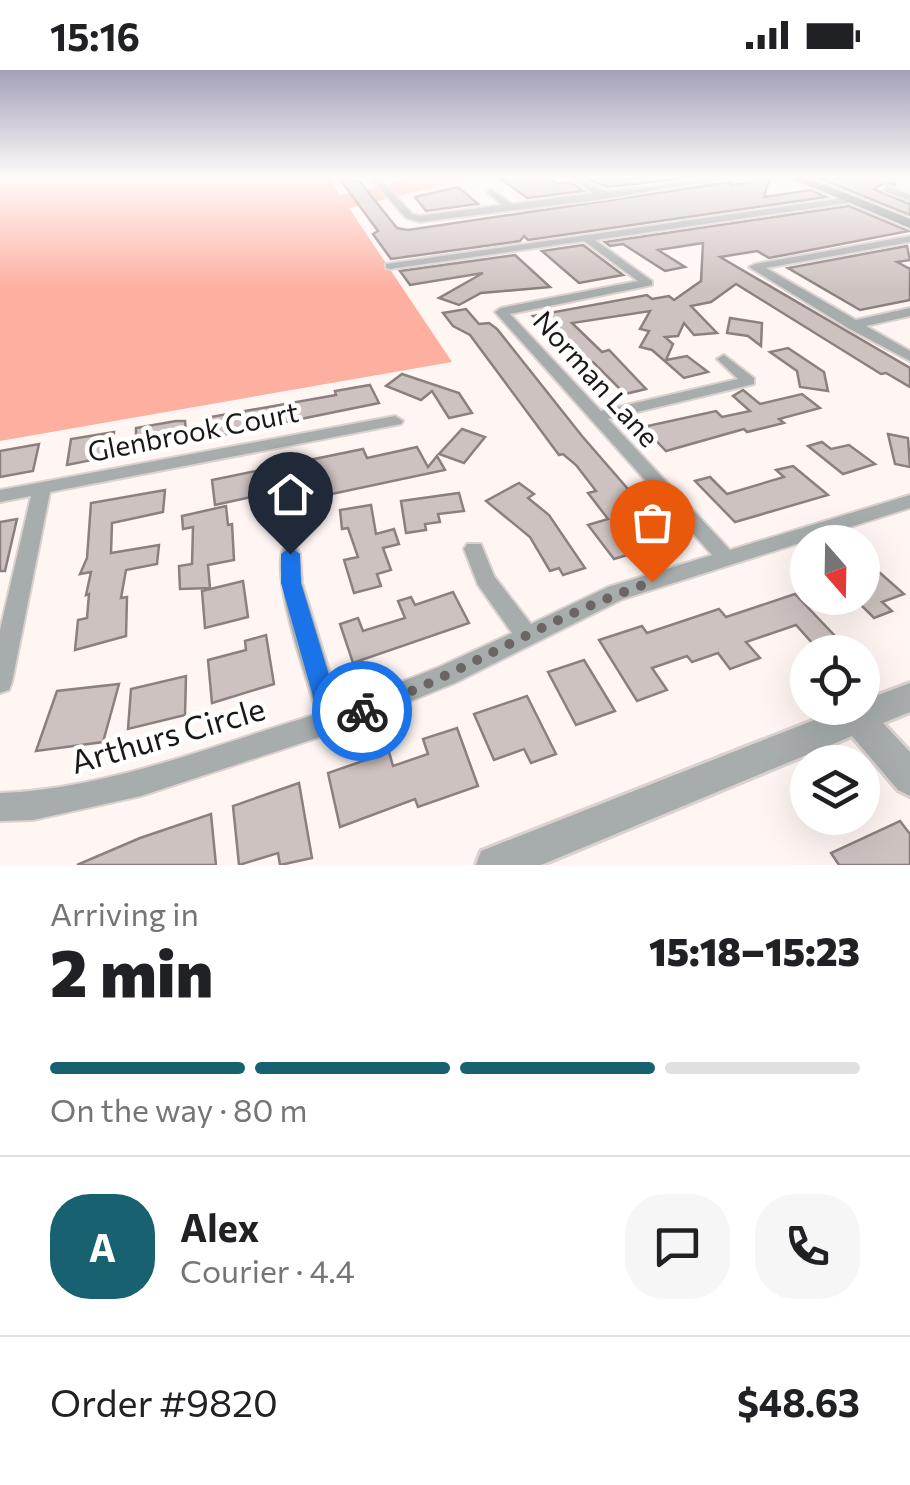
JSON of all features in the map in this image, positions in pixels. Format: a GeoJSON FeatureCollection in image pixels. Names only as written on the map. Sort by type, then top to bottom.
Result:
{"type":"FeatureCollection","features":[{"type":"Feature","properties":{"kind":"street"},"geometry":{"type":"LineString","coordinates":[[409,215],[441,215]]}},
{"type":"Feature","properties":{"kind":"street"},"geometry":{"type":"LineString","coordinates":[[390,266],[746,215]]}},
{"type":"Feature","properties":{"kind":"street","name":"Norman Lane"},"geometry":{"type":"LineString","coordinates":[[587,238],[648,284],[501,312],[725,557]]}},
{"type":"Feature","properties":{"kind":"street"},"geometry":{"type":"LineString","coordinates":[[910,239],[755,268],[910,357]]}},
{"type":"Feature","properties":{"kind":"street"},"geometry":{"type":"LineString","coordinates":[[852,324],[910,312]]}},
{"type":"Feature","properties":{"kind":"street"},"geometry":{"type":"LineString","coordinates":[[596,417],[749,381],[724,359]]}},
{"type":"Feature","properties":{"kind":"street","name":"Glenbrook Court"},"geometry":{"type":"LineString","coordinates":[[0,496],[395,421]]}},
{"type":"Feature","properties":{"kind":"street"},"geometry":{"type":"LineString","coordinates":[[0,682],[42,488]]}},
{"type":"Feature","properties":{"kind":"street","name":"Arthurs Circle"},"geometry":{"type":"LineString","coordinates":[[0,807],[33,806],[141,782],[332,721],[404,695],[616,594],[910,502]]}},
{"type":"Feature","properties":{"kind":"street"},"geometry":{"type":"LineString","coordinates":[[474,549],[485,580],[527,635]]}},
{"type":"Feature","properties":{"kind":"street"},"geometry":{"type":"LineString","coordinates":[[290,554],[291,583],[332,721]]}},
{"type":"Feature","properties":{"kind":"street"},"geometry":{"type":"LineString","coordinates":[[880,709],[910,697]]}},
{"type":"Feature","properties":{"kind":"street"},"geometry":{"type":"LineString","coordinates":[[496,865],[840,725]]}},
{"type":"Feature","properties":{"kind":"street"},"geometry":{"type":"LineString","coordinates":[[863,725],[910,778]]}},
{"type":"Feature","properties":{"kind":"shaded area"},"geometry":{"type":"Polygon","coordinates":[[[0,215],[354,215],[452,362],[0,441],[0,215]]]}},
{"type":"Feature","properties":{"kind":"building"},"geometry":{"type":"Polygon","coordinates":[[[366,215],[387,215],[397,228],[408,230],[508,215],[701,215],[528,240],[524,236],[520,241],[391,259],[373,234],[378,231],[366,215]]]}},
{"type":"Feature","properties":{"kind":"building"},"geometry":{"type":"Polygon","coordinates":[[[787,215],[871,215],[909,231],[769,258],[757,251],[720,257],[910,368],[910,387],[881,374],[736,284],[711,302],[691,306],[717,333],[694,335],[684,323],[678,336],[665,337],[673,344],[666,360],[687,356],[708,372],[684,378],[652,350],[640,347],[649,331],[640,329],[650,311],[572,323],[602,352],[609,350],[646,389],[625,394],[593,362],[585,363],[533,316],[647,295],[652,299],[669,296],[674,300],[701,281],[703,243],[658,250],[685,267],[665,271],[623,244],[610,246],[605,242],[787,215]]]}},
{"type":"Feature","properties":{"kind":"building"},"geometry":{"type":"Polygon","coordinates":[[[583,245],[623,275],[579,283],[542,251],[583,245]]]}},
{"type":"Feature","properties":{"kind":"building"},"geometry":{"type":"Polygon","coordinates":[[[907,246],[910,260],[897,262],[910,269],[910,300],[860,310],[788,268],[907,246]]]}},
{"type":"Feature","properties":{"kind":"building"},"geometry":{"type":"Polygon","coordinates":[[[515,255],[550,287],[481,293],[459,305],[439,298],[483,273],[410,285],[400,271],[515,255]]]}},
{"type":"Feature","properties":{"kind":"building"},"geometry":{"type":"Polygon","coordinates":[[[466,309],[479,324],[489,323],[497,329],[673,541],[614,559],[588,525],[608,519],[588,493],[596,491],[576,465],[559,455],[470,335],[453,326],[443,313],[466,309]]]}},
{"type":"Feature","properties":{"kind":"building"},"geometry":{"type":"Polygon","coordinates":[[[730,318],[762,323],[761,346],[748,336],[727,333],[730,318]]]}},
{"type":"Feature","properties":{"kind":"building"},"geometry":{"type":"Polygon","coordinates":[[[788,348],[824,372],[828,391],[800,387],[797,371],[770,352],[788,348]]]}},
{"type":"Feature","properties":{"kind":"building"},"geometry":{"type":"Polygon","coordinates":[[[402,374],[459,393],[472,413],[449,418],[432,391],[421,400],[386,386],[402,374]]]}},
{"type":"Feature","properties":{"kind":"building"},"geometry":{"type":"Polygon","coordinates":[[[370,385],[379,403],[208,438],[205,418],[336,395],[335,391],[370,385]]]}},
{"type":"Feature","properties":{"kind":"building"},"geometry":{"type":"Polygon","coordinates":[[[743,390],[760,404],[802,394],[820,408],[779,419],[784,423],[747,432],[744,429],[666,451],[643,427],[716,411],[722,417],[750,411],[733,396],[743,390]]]}},
{"type":"Feature","properties":{"kind":"building"},"geometry":{"type":"Polygon","coordinates":[[[185,421],[187,441],[136,451],[136,428],[185,421]]]}},
{"type":"Feature","properties":{"kind":"building"},"geometry":{"type":"Polygon","coordinates":[[[462,429],[485,437],[464,463],[439,454],[462,429]]]}},
{"type":"Feature","properties":{"kind":"building"},"geometry":{"type":"Polygon","coordinates":[[[114,432],[112,456],[67,465],[71,439],[114,432]]]}},
{"type":"Feature","properties":{"kind":"building"},"geometry":{"type":"Polygon","coordinates":[[[888,434],[908,438],[910,467],[895,464],[888,434]]]}},
{"type":"Feature","properties":{"kind":"building"},"geometry":{"type":"Polygon","coordinates":[[[822,442],[831,449],[849,445],[875,464],[843,474],[808,446],[822,442]]]}},
{"type":"Feature","properties":{"kind":"building"},"geometry":{"type":"Polygon","coordinates":[[[39,444],[33,471],[0,477],[0,451],[39,444]]]}},
{"type":"Feature","properties":{"kind":"building"},"geometry":{"type":"Polygon","coordinates":[[[417,447],[428,467],[437,456],[445,470],[327,495],[326,489],[291,496],[269,497],[269,493],[215,505],[212,480],[363,449],[367,458],[417,447]]]}},
{"type":"Feature","properties":{"kind":"building"},"geometry":{"type":"Polygon","coordinates":[[[793,466],[828,495],[735,522],[695,481],[710,477],[727,494],[784,477],[776,470],[793,466]]]}},
{"type":"Feature","properties":{"kind":"building"},"geometry":{"type":"Polygon","coordinates":[[[519,483],[534,494],[528,498],[549,515],[585,568],[563,575],[559,568],[550,571],[530,537],[486,501],[519,483]]]}},
{"type":"Feature","properties":{"kind":"building"},"geometry":{"type":"Polygon","coordinates":[[[165,490],[163,512],[112,523],[111,553],[159,545],[157,564],[126,570],[121,598],[127,597],[126,636],[75,650],[78,620],[87,618],[91,572],[80,574],[87,558],[91,503],[165,490]]]}},
{"type":"Feature","properties":{"kind":"building"},"geometry":{"type":"Polygon","coordinates":[[[459,493],[464,511],[438,514],[440,522],[425,524],[426,530],[406,533],[401,501],[459,493]]]}},
{"type":"Feature","properties":{"kind":"building"},"geometry":{"type":"Polygon","coordinates":[[[371,505],[376,534],[394,529],[399,544],[383,548],[391,570],[377,574],[381,586],[354,593],[344,560],[358,557],[348,528],[342,529],[340,510],[371,505]]]}},
{"type":"Feature","properties":{"kind":"building"},"geometry":{"type":"Polygon","coordinates":[[[226,506],[228,525],[232,524],[234,560],[208,565],[210,588],[180,589],[179,566],[192,564],[193,527],[183,529],[182,516],[226,506]]]}},
{"type":"Feature","properties":{"kind":"building"},"geometry":{"type":"Polygon","coordinates":[[[17,519],[5,571],[0,571],[0,522],[17,519]]]}},
{"type":"Feature","properties":{"kind":"building"},"geometry":{"type":"Polygon","coordinates":[[[880,573],[904,594],[882,602],[892,611],[874,618],[871,615],[880,615],[880,573]]]}},
{"type":"Feature","properties":{"kind":"building"},"geometry":{"type":"Polygon","coordinates":[[[243,581],[248,617],[205,628],[202,591],[243,581]]]}},
{"type":"Feature","properties":{"kind":"building"},"geometry":{"type":"Polygon","coordinates":[[[453,592],[469,623],[353,663],[340,624],[358,618],[363,631],[405,618],[398,601],[411,597],[415,605],[453,592]]]}},
{"type":"Feature","properties":{"kind":"building"},"geometry":{"type":"Polygon","coordinates":[[[790,596],[790,615],[815,615],[834,635],[805,635],[796,625],[746,642],[760,658],[730,669],[718,653],[692,662],[687,656],[652,668],[667,690],[637,701],[599,640],[642,626],[647,633],[719,609],[726,617],[790,596]]]}},
{"type":"Feature","properties":{"kind":"building"},"geometry":{"type":"Polygon","coordinates":[[[266,635],[274,684],[212,703],[208,660],[246,650],[245,641],[266,635]]]}},
{"type":"Feature","properties":{"kind":"building"},"geometry":{"type":"Polygon","coordinates":[[[584,660],[615,711],[576,725],[548,672],[584,660]]]}},
{"type":"Feature","properties":{"kind":"building"},"geometry":{"type":"Polygon","coordinates":[[[186,676],[185,715],[128,729],[131,689],[186,676]]]}},
{"type":"Feature","properties":{"kind":"building"},"geometry":{"type":"Polygon","coordinates":[[[119,684],[103,742],[36,751],[57,691],[119,684]]]}},
{"type":"Feature","properties":{"kind":"building"},"geometry":{"type":"Polygon","coordinates":[[[527,696],[556,754],[531,763],[524,749],[494,760],[474,714],[527,696]]]}},
{"type":"Feature","properties":{"kind":"building"},"geometry":{"type":"Polygon","coordinates":[[[457,728],[478,786],[418,807],[415,799],[340,827],[328,773],[389,752],[393,766],[428,754],[423,739],[457,728]]]}},
{"type":"Feature","properties":{"kind":"building"},"geometry":{"type":"Polygon","coordinates":[[[299,783],[312,858],[280,865],[278,853],[239,865],[233,806],[299,783]]]}},
{"type":"Feature","properties":{"kind":"building"},"geometry":{"type":"Polygon","coordinates":[[[211,814],[216,865],[77,865],[140,838],[211,814]]]}},
{"type":"Feature","properties":{"kind":"building"},"geometry":{"type":"Polygon","coordinates":[[[900,821],[910,834],[910,865],[839,865],[831,853],[870,835],[880,835],[880,830],[900,821]]]}},
{"type":"Feature","properties":{"kind":"way so far"},"geometry":{"type":"LineString","coordinates":[[362,711],[448,675],[616,594],[652,582]]}},
{"type":"Feature","properties":{"kind":"route"},"geometry":{"type":"LineString","coordinates":[[290,554],[291,583],[332,721],[362,711]]}}]}
